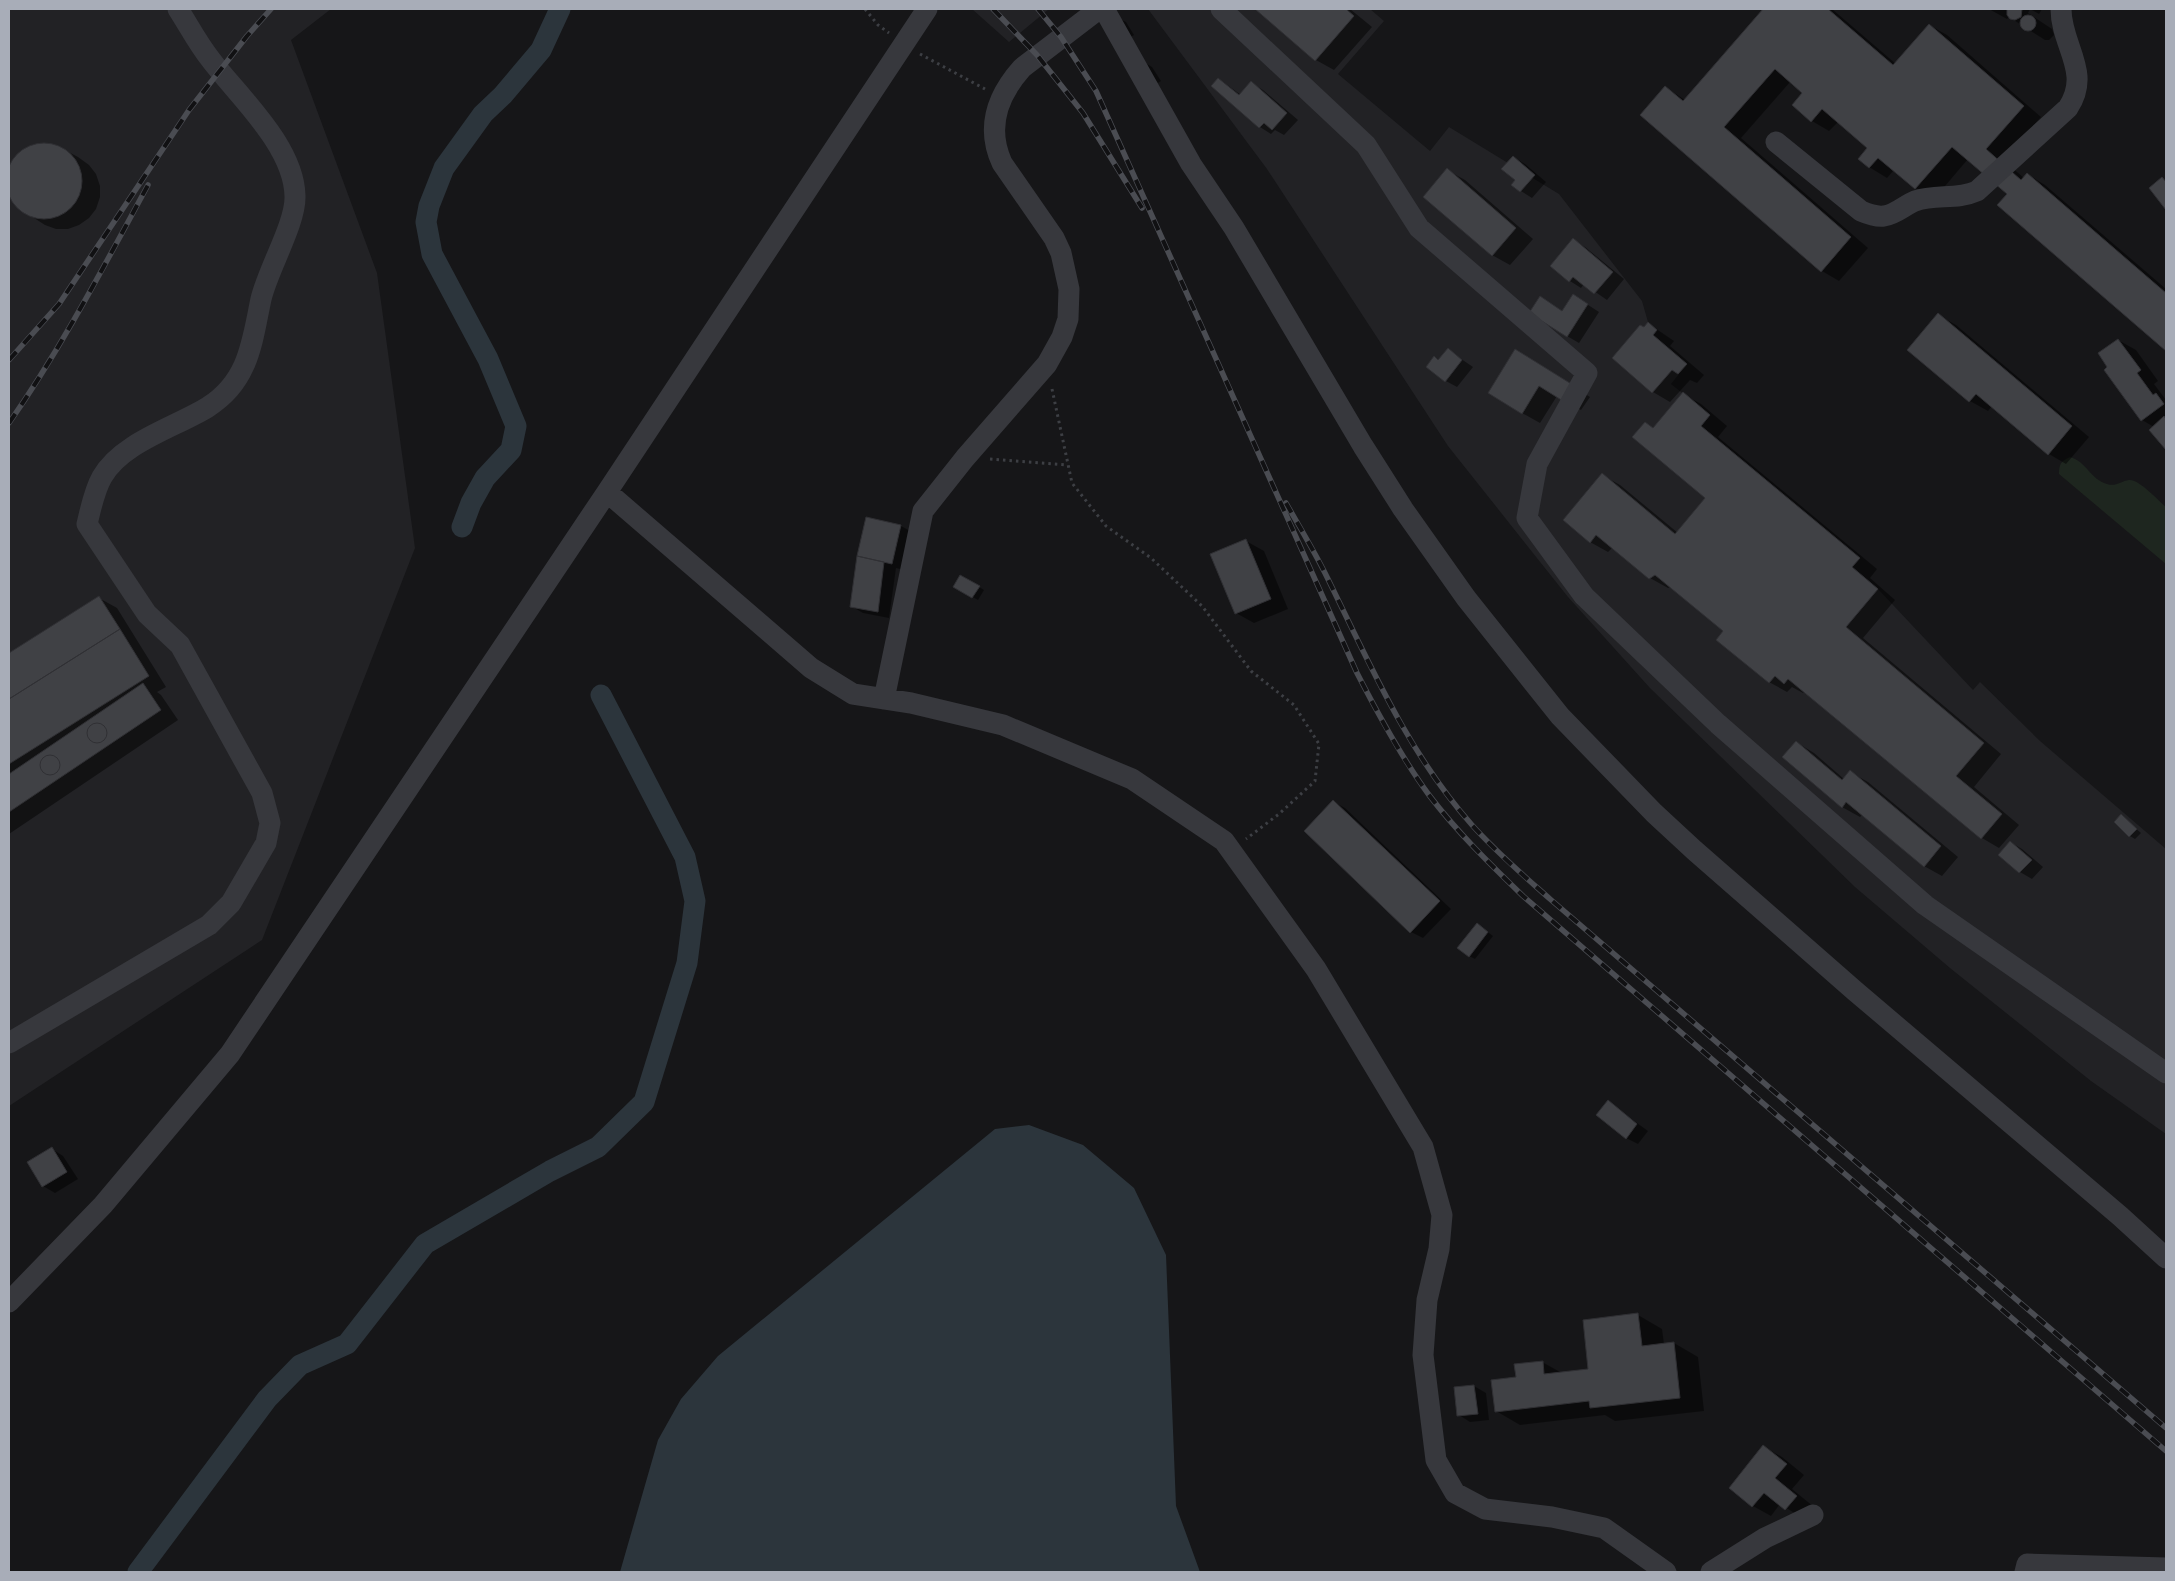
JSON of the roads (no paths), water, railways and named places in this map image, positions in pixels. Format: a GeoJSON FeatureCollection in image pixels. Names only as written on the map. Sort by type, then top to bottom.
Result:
{"type":"FeatureCollection","features":[{"type":"Feature","properties":{"kind":"street"},"geometry":{"type":"LineString","coordinates":[[9,1043],[209,925],[232,903],[266,843],[270,823],[262,793],[180,645],[147,614],[87,524],[94,495],[102,476],[118,459],[138,443],[190,418],[211,405],[228,389],[245,368],[251,349],[264,285],[293,213],[296,196],[284,157],[257,114],[209,58],[178,9]]}},
{"type":"Feature","properties":{"kind":"street"},"geometry":{"type":"LineString","coordinates":[[9,1302],[103,1205],[230,1054],[607,492],[894,42],[927,9]]}},
{"type":"Feature","properties":{"kind":"street"},"geometry":{"type":"LineString","coordinates":[[884,699],[924,511],[965,458],[1047,364],[1062,337],[1068,319],[1069,289],[1066,271],[1054,238],[1002,163],[995,142],[995,117],[1011,80],[1022,68],[1098,9]]}},
{"type":"Feature","properties":{"kind":"street"},"geometry":{"type":"LineString","coordinates":[[1104,9],[1191,164],[1234,228],[1363,446],[1403,509],[1466,598],[1560,716],[1654,813],[1694,850],[1855,991],[2113,1210],[2166,1258]]}},
{"type":"Feature","properties":{"kind":"street"},"geometry":{"type":"LineString","coordinates":[[1221,9],[1366,145],[1419,228],[1587,373],[1537,464],[1527,518],[1584,596],[1718,724],[1925,905],[2166,1073]]}},
{"type":"Feature","properties":{"kind":"street"},"geometry":{"type":"LineString","coordinates":[[1776,142],[1861,211],[1873,215],[1884,216],[1893,213],[1903,206],[1918,200],[1969,195],[1977,190],[2068,108],[2077,92],[2078,75],[2061,21],[2061,9]]}},
{"type":"Feature","properties":{"kind":"street"},"geometry":{"type":"LineString","coordinates":[[607,492],[811,668],[852,694],[1004,725],[1132,779],[1224,840],[1316,969],[1422,1147],[1442,1215],[1440,1248],[1427,1300],[1423,1356],[1436,1460],[1455,1493],[1485,1508],[1552,1517],[1604,1528],[1666,1572]]}},
{"type":"Feature","properties":{"kind":"street"},"geometry":{"type":"LineString","coordinates":[[1711,1572],[1764,1538],[1813,1515]]}},
{"type":"Feature","properties":{"kind":"street"},"geometry":{"type":"LineString","coordinates":[[2025,1572],[2027,1564],[2166,1568]]}},
{"type":"Feature","properties":{"kind":"waterway"},"geometry":{"type":"LineString","coordinates":[[462,527],[471,503],[485,478],[511,450],[516,426],[488,359],[432,254],[426,222],[429,206],[444,168],[483,114],[503,95],[541,50],[560,9]]}},
{"type":"Feature","properties":{"kind":"waterway"},"geometry":{"type":"LineString","coordinates":[[138,1572],[267,1399],[300,1365],[347,1344],[425,1244],[550,1171],[598,1147],[644,1102],[687,963],[695,901],[685,857],[601,695]]}},
{"type":"Feature","properties":{"kind":"railway"},"geometry":{"type":"LineString","coordinates":[[9,360],[59,304],[189,110],[247,36],[271,9]]}},
{"type":"Feature","properties":{"kind":"railway"},"geometry":{"type":"LineString","coordinates":[[993,9],[1037,55],[1083,113],[1142,208]]}},
{"type":"Feature","properties":{"kind":"railway"},"geometry":{"type":"LineString","coordinates":[[1038,9],[1061,37],[1096,91],[1357,673],[1399,751],[1429,795],[1462,835],[1523,896],[2166,1451]]}},
{"type":"Feature","properties":{"kind":"railway"},"geometry":{"type":"LineString","coordinates":[[9,423],[65,336],[148,185]]}},
{"type":"Feature","properties":{"kind":"railway"},"geometry":{"type":"LineString","coordinates":[[1286,503],[1320,564],[1373,672],[1408,736],[1449,797],[1481,835],[1550,899],[2166,1428]]}}]}
